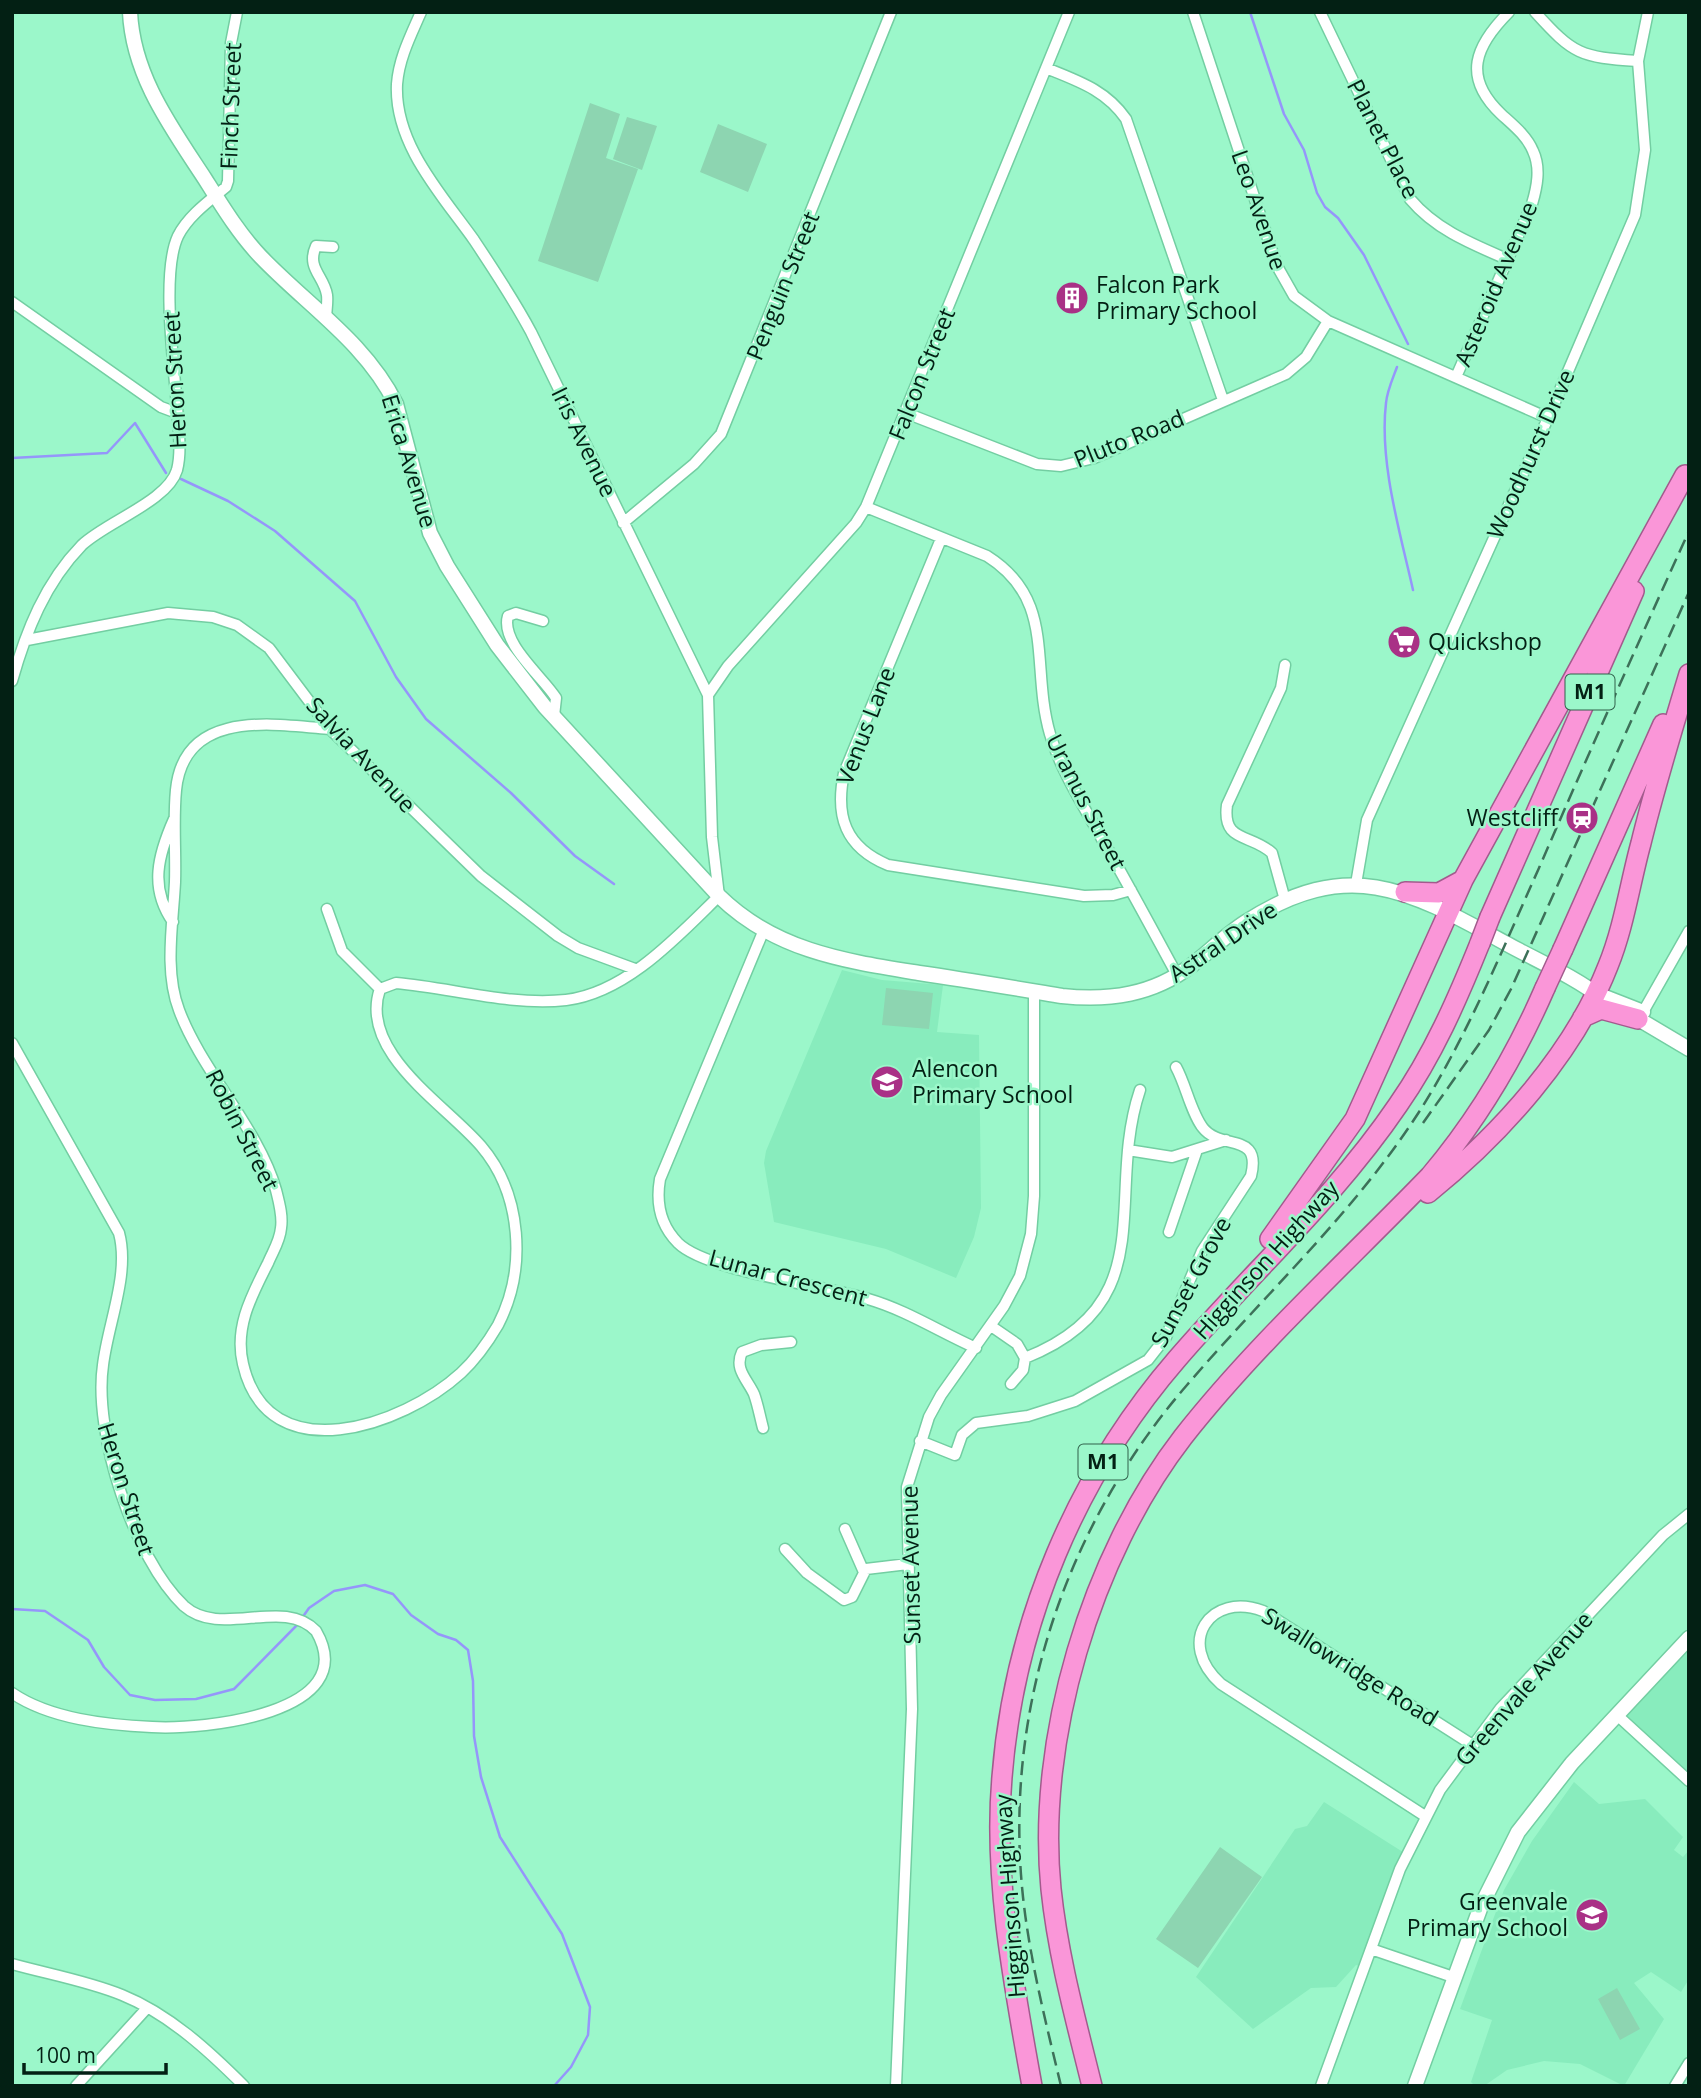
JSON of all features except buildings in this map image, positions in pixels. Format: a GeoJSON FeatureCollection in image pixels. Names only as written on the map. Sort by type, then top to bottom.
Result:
{"type":"FeatureCollection","features":[{"type":"Feature","properties":{"kind":"highway"},"geometry":{"type":"LineString","coordinates":[[1176,1360],[1300,1199],[1355,1119],[1463,880],[1687,471]]}},
{"type":"Feature","properties":{"kind":"highway","name":"Higginson Highway"},"geometry":{"type":"LineString","coordinates":[[1032,2086],[1017,2000],[1001,1837],[1002,1778],[1021,1664],[1048,1570],[1072,1516],[1129,1419],[1176,1360],[1376,1136],[1423,1066],[1444,1026],[1687,471]]}},
{"type":"Feature","properties":{"kind":"highway","name":"Higginson Highway"},"geometry":{"type":"LineString","coordinates":[[1092,2086],[1056,1925],[1049,1836],[1062,1718],[1087,1621],[1111,1559],[1134,1513],[1182,1439],[1233,1379],[1362,1246],[1462,1137],[1513,1058],[1689,661]]}},
{"type":"Feature","properties":{"kind":"highway"},"geometry":{"type":"LineString","coordinates":[[1362,1246],[1434,1188],[1513,1111],[1583,1017],[1596,993],[1617,938],[1655,784],[1689,674]]}},
{"type":"Feature","properties":{"kind":"highway"},"geometry":{"type":"LineString","coordinates":[[1405,892],[1439,893],[1463,880]]}},
{"type":"Feature","properties":{"kind":"highway"},"geometry":{"type":"LineString","coordinates":[[1583,1017],[1601,1009],[1641,1015]]}},
{"type":"Feature","properties":{"kind":"street","name":"Erica Avenue"},"geometry":{"type":"LineString","coordinates":[[130,12],[134,46],[147,84],[216,196],[260,256],[374,366],[387,385],[396,404],[423,511],[438,548],[497,645],[554,716],[719,896]]}},
{"type":"Feature","properties":{"kind":"street","name":"Finch Street"},"geometry":{"type":"LineString","coordinates":[[216,196],[228,181],[231,43],[237,12]]}},
{"type":"Feature","properties":{"kind":"street","name":"Iris Avenue"},"geometry":{"type":"LineString","coordinates":[[421,12],[400,65],[397,84],[406,135],[424,170],[513,299],[708,695],[712,838],[719,896]]}},
{"type":"Feature","properties":{"kind":"street","name":"Penguin Street"},"geometry":{"type":"LineString","coordinates":[[623,523],[694,464],[721,434],[891,12]]}},
{"type":"Feature","properties":{"kind":"street","name":"Falcon Street"},"geometry":{"type":"LineString","coordinates":[[708,695],[727,666],[856,523],[866,507],[1069,12]]}},
{"type":"Feature","properties":{"kind":"street","name":"Leo Avenue"},"geometry":{"type":"LineString","coordinates":[[1193,12],[1277,266],[1294,296],[1328,321],[1548,418]]}},
{"type":"Feature","properties":{"kind":"street","name":"Planet Place"},"geometry":{"type":"LineString","coordinates":[[1320,12],[1410,199],[1429,218],[1455,236],[1509,260]]}},
{"type":"Feature","properties":{"kind":"street","name":"Asteroid Avenue"},"geometry":{"type":"LineString","coordinates":[[1457,377],[1532,204],[1538,166],[1533,150],[1522,134],[1498,111],[1479,85],[1478,53],[1485,40],[1509,12]]}},
{"type":"Feature","properties":{"kind":"street"},"geometry":{"type":"LineString","coordinates":[[1535,12],[1565,44],[1578,52],[1594,58],[1638,61]]}},
{"type":"Feature","properties":{"kind":"street","name":"Woodhurst Drive"},"geometry":{"type":"LineString","coordinates":[[1356,884],[1367,820],[1636,215],[1645,150],[1638,61],[1648,12]]}},
{"type":"Feature","properties":{"kind":"street"},"geometry":{"type":"LineString","coordinates":[[1046,68],[1102,92],[1114,102],[1126,119],[1223,400]]}},
{"type":"Feature","properties":{"kind":"street","name":"Heron Street"},"geometry":{"type":"LineString","coordinates":[[12,681],[43,597],[75,553],[94,535],[172,482],[179,459],[171,314],[173,250],[186,224],[216,196]]}},
{"type":"Feature","properties":{"kind":"street"},"geometry":{"type":"LineString","coordinates":[[326,319],[327,296],[312,257],[316,246],[333,247]]}},
{"type":"Feature","properties":{"kind":"street"},"geometry":{"type":"LineString","coordinates":[[12,302],[161,407],[177,413]]}},
{"type":"Feature","properties":{"kind":"street","name":"Pluto Road"},"geometry":{"type":"LineString","coordinates":[[906,413],[1025,460],[1061,466],[1094,458],[1286,374],[1316,344],[1328,321]]}},
{"type":"Feature","properties":{"kind":"street","name":"Uranus Street"},"geometry":{"type":"LineString","coordinates":[[866,507],[987,556],[1005,567],[1031,601],[1050,734],[1072,785],[1177,975]]}},
{"type":"Feature","properties":{"kind":"street","name":"Venus Lane"},"geometry":{"type":"LineString","coordinates":[[941,539],[844,773],[839,796],[841,814],[847,830],[859,847],[874,859],[888,865],[1083,896],[1113,895],[1131,890]]}},
{"type":"Feature","properties":{"kind":"street","name":"Salvia Avenue"},"geometry":{"type":"LineString","coordinates":[[27,640],[168,613],[213,617],[237,625],[269,648],[330,729],[448,845],[520,909],[578,948],[635,970]]}},
{"type":"Feature","properties":{"kind":"street"},"geometry":{"type":"LineString","coordinates":[[543,621],[516,613],[508,616],[506,622],[516,648],[556,698],[554,716]]}},
{"type":"Feature","properties":{"kind":"street"},"geometry":{"type":"LineString","coordinates":[[1285,665],[1281,688],[1227,805],[1226,822],[1231,831],[1272,853],[1285,900]]}},
{"type":"Feature","properties":{"kind":"street","name":"Robin Street"},"geometry":{"type":"LineString","coordinates":[[330,729],[239,725],[208,737],[194,747],[183,764],[176,790],[172,976],[180,1012],[275,1186],[282,1224],[279,1240],[250,1302],[240,1340],[243,1364],[262,1406],[281,1421],[295,1427],[333,1431],[358,1426],[399,1411],[459,1375],[478,1355],[498,1324],[516,1265],[517,1238],[512,1206],[502,1178],[483,1147],[400,1066],[389,1049],[378,1025],[374,1005],[380,989]]}},
{"type":"Feature","properties":{"kind":"street"},"geometry":{"type":"LineString","coordinates":[[173,922],[162,905],[157,870],[160,854],[176,814]]}},
{"type":"Feature","properties":{"kind":"street","name":"Astral Drive"},"geometry":{"type":"LineString","coordinates":[[719,896],[763,932],[836,959],[1078,998],[1118,997],[1148,989],[1177,975],[1245,923],[1285,900],[1337,885],[1356,884],[1405,892],[1448,912],[1641,1015]]}},
{"type":"Feature","properties":{"kind":"street"},"geometry":{"type":"LineString","coordinates":[[327,909],[342,951],[380,989],[397,983],[508,998],[566,1000],[608,987],[635,970],[719,896]]}},
{"type":"Feature","properties":{"kind":"street"},"geometry":{"type":"LineString","coordinates":[[1641,1015],[1689,931]]}},
{"type":"Feature","properties":{"kind":"street","name":"Lunar Crescent"},"geometry":{"type":"LineString","coordinates":[[763,932],[660,1178],[657,1198],[662,1218],[679,1244],[703,1257],[867,1298],[976,1348]]}},
{"type":"Feature","properties":{"kind":"street","name":"Sunset Avenue"},"geometry":{"type":"LineString","coordinates":[[896,2086],[912,1709],[907,1487],[920,1441],[941,1395],[991,1326],[1020,1276],[1031,1234],[1034,991]]}},
{"type":"Feature","properties":{"kind":"street"},"geometry":{"type":"LineString","coordinates":[[1641,1015],[1689,1049]]}},
{"type":"Feature","properties":{"kind":"street"},"geometry":{"type":"LineString","coordinates":[[1641,1015],[1689,1042]]}},
{"type":"Feature","properties":{"kind":"street","name":"Heron Street"},"geometry":{"type":"LineString","coordinates":[[12,1043],[119,1233],[122,1258],[102,1367],[102,1414],[116,1471],[146,1556],[155,1573],[177,1598],[198,1615],[225,1620],[284,1618],[312,1627],[323,1643],[327,1656],[319,1682],[306,1693],[274,1710],[242,1720],[175,1727],[138,1726],[39,1709],[12,1693]]}},
{"type":"Feature","properties":{"kind":"street","name":"Sunset Grove"},"geometry":{"type":"LineString","coordinates":[[920,1441],[955,1455],[962,1435],[976,1423],[1028,1416],[1075,1401],[1148,1360],[1166,1337],[1202,1251],[1251,1176],[1254,1165],[1251,1154],[1245,1147],[1208,1134],[1201,1126],[1176,1067]]}},
{"type":"Feature","properties":{"kind":"street"},"geometry":{"type":"LineString","coordinates":[[1026,1358],[1052,1347],[1075,1331],[1112,1285],[1127,1206],[1129,1129],[1140,1090]]}},
{"type":"Feature","properties":{"kind":"street"},"geometry":{"type":"LineString","coordinates":[[1128,1150],[1163,1157],[1226,1140]]}},
{"type":"Feature","properties":{"kind":"street"},"geometry":{"type":"LineString","coordinates":[[1169,1233],[1197,1150]]}},
{"type":"Feature","properties":{"kind":"street"},"geometry":{"type":"LineString","coordinates":[[991,1326],[1017,1344],[1026,1358],[1023,1370],[1010,1384]]}},
{"type":"Feature","properties":{"kind":"street"},"geometry":{"type":"LineString","coordinates":[[763,1428],[753,1394],[740,1371],[738,1360],[742,1352],[761,1345],[791,1342]]}},
{"type":"Feature","properties":{"kind":"street","name":"Greenvale Avenue"},"geometry":{"type":"LineString","coordinates":[[1321,2086],[1400,1869],[1425,1816],[1471,1744],[1507,1701],[1663,1535],[1689,1514]]}},
{"type":"Feature","properties":{"kind":"street"},"geometry":{"type":"LineString","coordinates":[[785,1549],[825,1587],[845,1600],[852,1597],[863,1570],[845,1529]]}},
{"type":"Feature","properties":{"kind":"street"},"geometry":{"type":"LineString","coordinates":[[863,1570],[908,1564]]}},
{"type":"Feature","properties":{"kind":"street","name":"Swallowridge Road"},"geometry":{"type":"LineString","coordinates":[[1425,1816],[1215,1679],[1200,1655],[1200,1636],[1205,1624],[1220,1612],[1236,1607],[1250,1606],[1263,1611],[1471,1744]]}},
{"type":"Feature","properties":{"kind":"street"},"geometry":{"type":"LineString","coordinates":[[1415,2086],[1495,1874],[1518,1832],[1550,1787],[1689,1638]]}},
{"type":"Feature","properties":{"kind":"street"},"geometry":{"type":"LineString","coordinates":[[1617,1715],[1689,1781]]}},
{"type":"Feature","properties":{"kind":"street"},"geometry":{"type":"LineString","coordinates":[[1371,1949],[1456,1978]]}},
{"type":"Feature","properties":{"kind":"street"},"geometry":{"type":"LineString","coordinates":[[12,1964],[121,1994],[147,2008],[211,2053],[244,2086]]}},
{"type":"Feature","properties":{"kind":"street"},"geometry":{"type":"LineString","coordinates":[[76,2086],[147,2008]]}},
{"type":"Feature","properties":{"kind":"street"},"geometry":{"type":"LineString","coordinates":[[1675,2086],[1689,2063]]}},
{"type":"Feature","properties":{"kind":"shaded area"},"geometry":{"type":"Polygon","coordinates":[[[590,103],[620,114],[606,158],[638,169],[598,282],[538,261],[590,103]]]}},
{"type":"Feature","properties":{"kind":"shaded area"},"geometry":{"type":"Polygon","coordinates":[[[627,117],[657,126],[642,170],[613,159],[627,117]]]}},
{"type":"Feature","properties":{"kind":"shaded area"},"geometry":{"type":"Polygon","coordinates":[[[718,124],[767,144],[748,192],[700,172],[718,124]]]}},
{"type":"Feature","properties":{"kind":"shaded area","name":"Alencon Primary School"},"geometry":{"type":"Polygon","coordinates":[[[842,970],[882,980],[943,985],[937,1032],[979,1035],[981,1208],[974,1237],[956,1278],[886,1249],[774,1222],[764,1163],[766,1151],[842,970]]]}},
{"type":"Feature","properties":{"kind":"shaded area"},"geometry":{"type":"Polygon","coordinates":[[[886,988],[933,993],[929,1029],[882,1025],[886,988]]]}},
{"type":"Feature","properties":{"kind":"shaded area"},"geometry":{"type":"Polygon","coordinates":[[[1689,1637],[1689,1781],[1617,1714],[1689,1637]]]}},
{"type":"Feature","properties":{"kind":"shaded area","name":"Greenvale Primary School"},"geometry":{"type":"Polygon","coordinates":[[[1574,1782],[1599,1804],[1645,1799],[1683,1837],[1674,1850],[1683,1857],[1689,1850],[1689,1979],[1681,1992],[1651,1972],[1634,1983],[1664,2019],[1624,2086],[1580,2064],[1544,2061],[1507,2070],[1484,2086],[1475,2086],[1471,2082],[1492,2020],[1460,2009],[1504,1890],[1532,1841],[1574,1782]]]}},
{"type":"Feature","properties":{"kind":"shaded area"},"geometry":{"type":"Polygon","coordinates":[[[1324,1802],[1406,1854],[1364,1968],[1356,1965],[1336,1987],[1311,1988],[1253,2029],[1196,1977],[1295,1829],[1307,1826],[1324,1802]]]}},
{"type":"Feature","properties":{"kind":"shaded area"},"geometry":{"type":"Polygon","coordinates":[[[1220,1847],[1262,1877],[1198,1968],[1156,1939],[1220,1847]]]}},
{"type":"Feature","properties":{"kind":"shaded area"},"geometry":{"type":"Polygon","coordinates":[[[1617,1988],[1640,2029],[1620,2040],[1598,1999],[1617,1988]]]}},
{"type":"Feature","properties":{"kind":"waterway"},"geometry":{"type":"LineString","coordinates":[[1250,12],[1284,114],[1304,150],[1317,193],[1364,255],[1408,344]]}},
{"type":"Feature","properties":{"kind":"waterway"},"geometry":{"type":"LineString","coordinates":[[1397,367],[1387,398],[1385,449],[1392,497],[1413,590]]}},
{"type":"Feature","properties":{"kind":"waterway"},"geometry":{"type":"LineString","coordinates":[[12,458],[107,453],[135,423],[166,473]]}},
{"type":"Feature","properties":{"kind":"waterway"},"geometry":{"type":"LineString","coordinates":[[181,479],[228,501],[275,531],[355,601],[396,677],[426,719],[511,793],[575,856],[614,884]]}},
{"type":"Feature","properties":{"kind":"waterway"},"geometry":{"type":"LineString","coordinates":[[302,1618],[309,1608],[334,1591],[365,1585],[393,1594],[411,1615],[438,1634],[456,1640],[468,1650],[473,1681],[474,1736],[481,1777],[500,1837],[562,1934],[590,2007],[588,2035],[571,2067],[554,2086]]}},
{"type":"Feature","properties":{"kind":"waterway"},"geometry":{"type":"LineString","coordinates":[[12,1609],[45,1611],[88,1640],[104,1667],[130,1695],[155,1700],[196,1699],[234,1689],[299,1623]]}},
{"type":"Feature","properties":{"kind":"railway"},"geometry":{"type":"LineString","coordinates":[[1061,2086],[1030,1945],[1023,1897],[1019,1827],[1023,1758],[1034,1690],[1052,1624],[1076,1560],[1107,1498],[1144,1440],[1187,1385],[1338,1219],[1394,1149],[1437,1083],[1498,961],[1689,531]]}},
{"type":"Feature","properties":{"kind":"railway"},"geometry":{"type":"LineString","coordinates":[[1423,1123],[1489,1030],[1511,989],[1689,592]]}},
{"type":"Feature","properties":{"kind":"place","name":"Falcon Park Primary School"},"geometry":{"type":"Point","coordinates":[1072,298]}},
{"type":"Feature","properties":{"kind":"place","name":"Quickshop"},"geometry":{"type":"Point","coordinates":[1404,642]}},
{"type":"Feature","properties":{"kind":"place","name":"Westcliff"},"geometry":{"type":"Point","coordinates":[1582,818]}},
{"type":"Feature","properties":{"kind":"place","name":"Alencon Primary School"},"geometry":{"type":"Point","coordinates":[887,1082]}},
{"type":"Feature","properties":{"kind":"place","name":"Greenvale Primary School"},"geometry":{"type":"Point","coordinates":[1592,1915]}}]}
